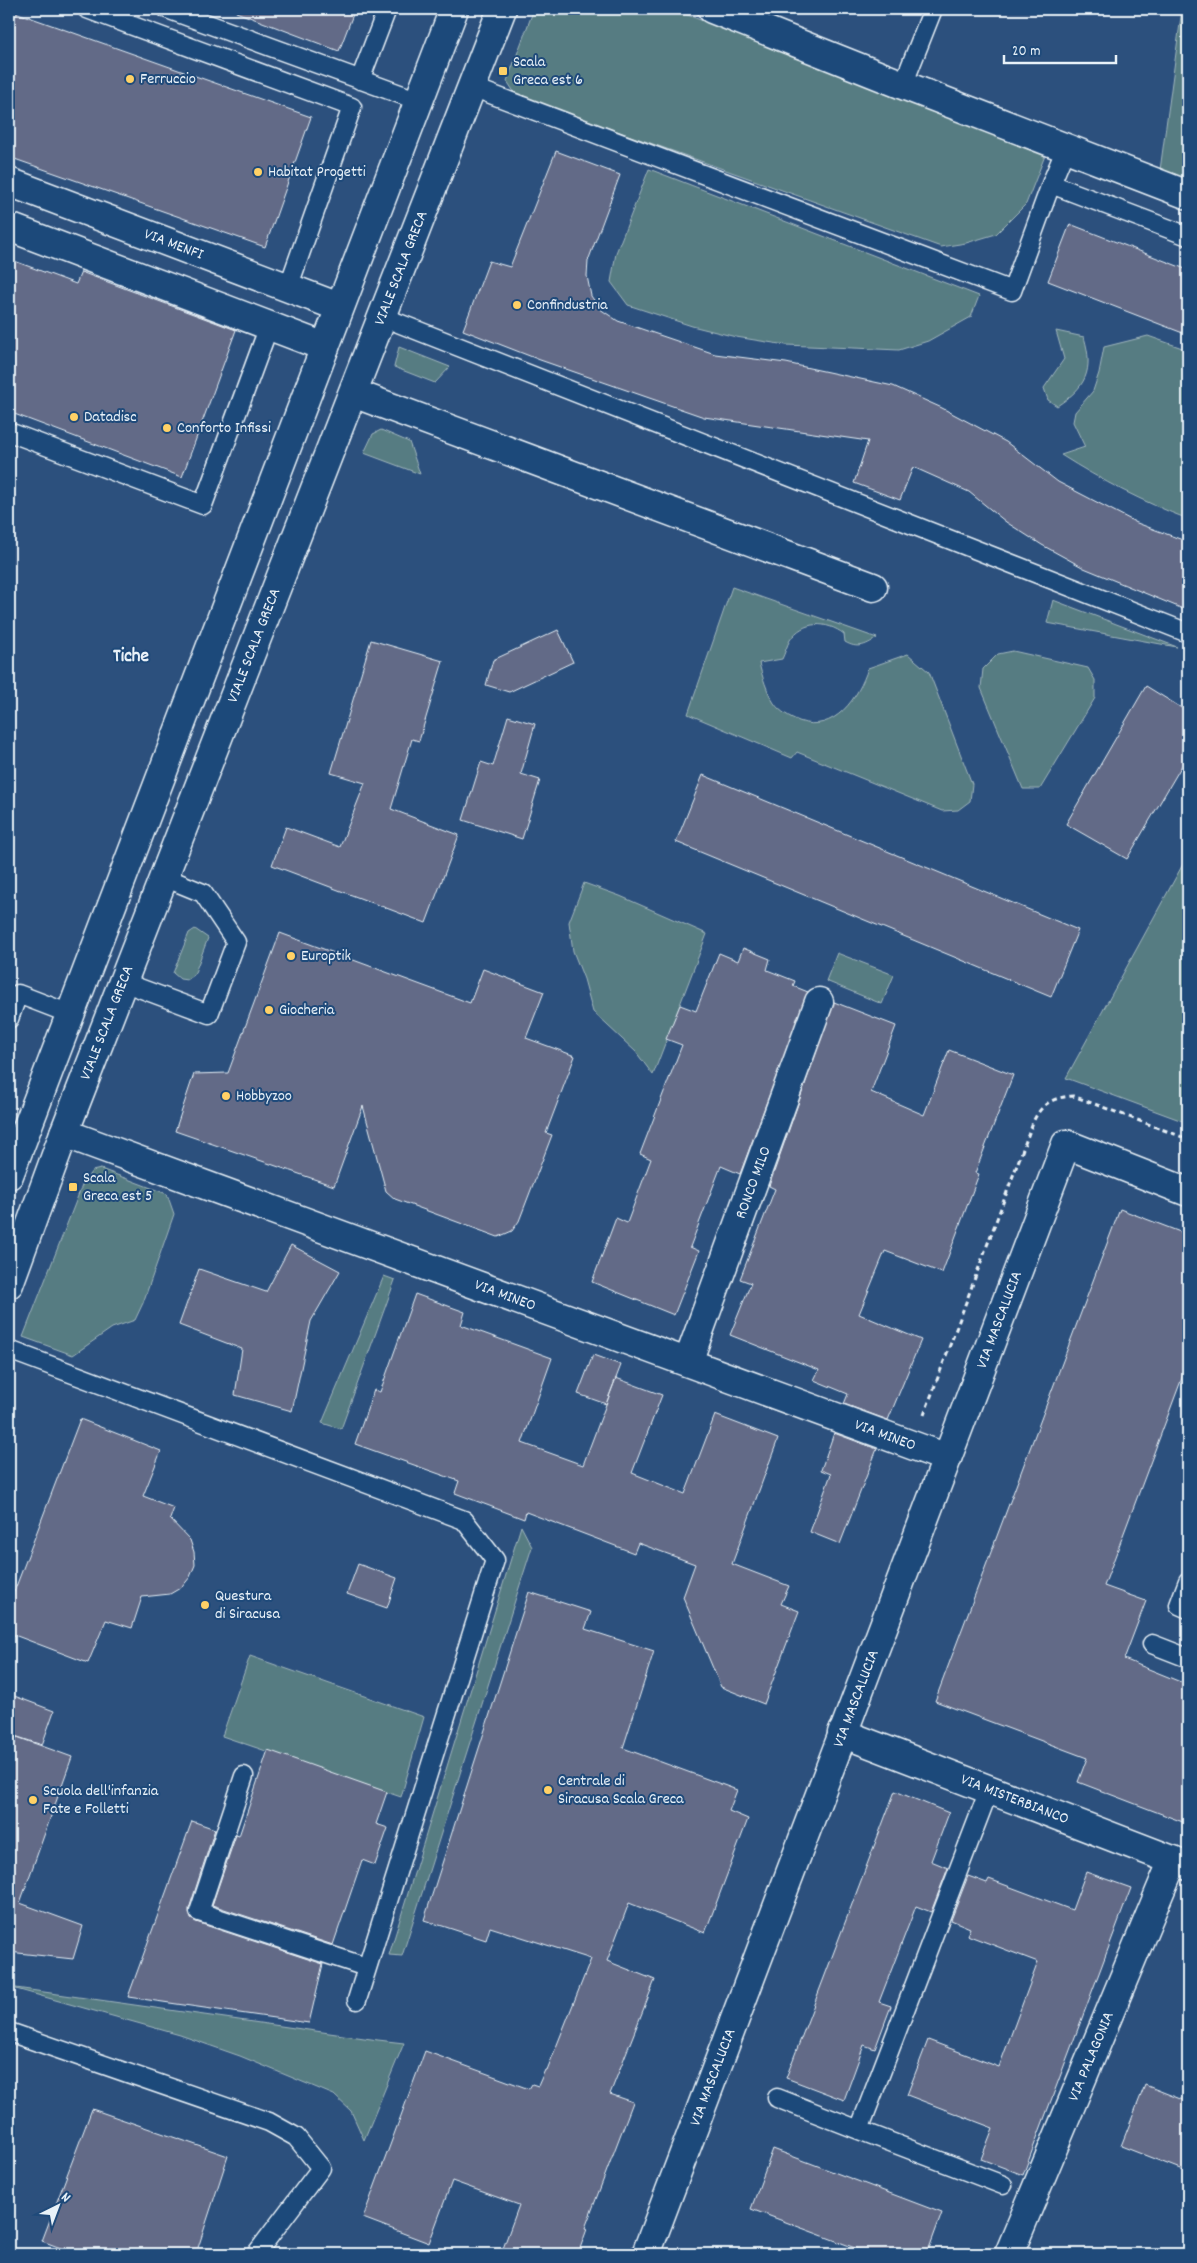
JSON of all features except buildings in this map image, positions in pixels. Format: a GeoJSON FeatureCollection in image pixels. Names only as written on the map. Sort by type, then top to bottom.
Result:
{"type":"FeatureCollection","features":[{"type":"Feature","properties":{"kind":"street"},"geometry":{"type":"LineString","coordinates":[[9,1175],[454,9]]}},
{"type":"Feature","properties":{"kind":"street","name":"VIALE SCALA GRECA"},"geometry":{"type":"LineString","coordinates":[[9,1284],[64,1133],[502,9]]}},
{"type":"Feature","properties":{"kind":"street"},"geometry":{"type":"LineString","coordinates":[[712,9],[1188,195]]}},
{"type":"Feature","properties":{"kind":"street","name":"VIA MENFI"},"geometry":{"type":"LineString","coordinates":[[9,182],[339,307]]}},
{"type":"Feature","properties":{"kind":"street"},"geometry":{"type":"LineString","coordinates":[[9,228],[325,347]]}},
{"type":"Feature","properties":{"kind":"street"},"geometry":{"type":"LineString","coordinates":[[353,393],[873,587]]}},
{"type":"Feature","properties":{"kind":"street","name":"RONCO MILO"},"geometry":{"type":"LineString","coordinates":[[688,1362],[819,1002]]}},
{"type":"Feature","properties":{"kind":"street","name":"VIA MINEO"},"geometry":{"type":"LineString","coordinates":[[64,1133],[947,1458]]}},
{"type":"Feature","properties":{"kind":"street","name":"VIA MASCALUCIA"},"geometry":{"type":"LineString","coordinates":[[646,2254],[1066,1144],[1188,1192]]}},
{"type":"Feature","properties":{"kind":"street","name":"VIA MISTERBIANCO"},"geometry":{"type":"LineString","coordinates":[[842,1734],[1181,1863]]}},
{"type":"Feature","properties":{"kind":"street","name":"VIA PALAGONIA"},"geometry":{"type":"LineString","coordinates":[[1009,2254],[1181,1863]]}},
{"type":"Feature","properties":{"kind":"lane"},"geometry":{"type":"LineString","coordinates":[[87,9],[352,107],[288,288]]}},
{"type":"Feature","properties":{"kind":"lane"},"geometry":{"type":"LineString","coordinates":[[167,9],[419,101]]}},
{"type":"Feature","properties":{"kind":"lane"},"geometry":{"type":"LineString","coordinates":[[360,80],[387,9]]}},
{"type":"Feature","properties":{"kind":"lane"},"geometry":{"type":"LineString","coordinates":[[903,85],[933,9]]}},
{"type":"Feature","properties":{"kind":"lane"},"geometry":{"type":"LineString","coordinates":[[472,87],[1012,291],[1066,148]]}},
{"type":"Feature","properties":{"kind":"lane"},"geometry":{"type":"LineString","coordinates":[[1052,184],[1188,236]]}},
{"type":"Feature","properties":{"kind":"lane"},"geometry":{"type":"LineString","coordinates":[[383,317],[1188,633]]}},
{"type":"Feature","properties":{"kind":"lane"},"geometry":{"type":"LineString","coordinates":[[9,432],[203,505],[269,326]]}},
{"type":"Feature","properties":{"kind":"lane"},"geometry":{"type":"LineString","coordinates":[[123,982],[209,1014],[236,942],[204,893],[164,877]]}},
{"type":"Feature","properties":{"kind":"lane"},"geometry":{"type":"LineString","coordinates":[[9,1019],[18,994],[70,1014]]}},
{"type":"Feature","properties":{"kind":"lane"},"geometry":{"type":"LineString","coordinates":[[9,1350],[464,1520],[495,1560],[357,2000]]}},
{"type":"Feature","properties":{"kind":"lane"},"geometry":{"type":"LineString","coordinates":[[1188,1581],[1179,1606],[1188,1609]]}},
{"type":"Feature","properties":{"kind":"lane"},"geometry":{"type":"LineString","coordinates":[[1152,1644],[1188,1658]]}},
{"type":"Feature","properties":{"kind":"lane"},"geometry":{"type":"LineString","coordinates":[[244,1776],[199,1912],[366,1967]]}},
{"type":"Feature","properties":{"kind":"lane"},"geometry":{"type":"LineString","coordinates":[[859,2130],[989,1790]]}},
{"type":"Feature","properties":{"kind":"lane"},"geometry":{"type":"LineString","coordinates":[[9,2032],[269,2122],[296,2136],[321,2168],[256,2254]]}},
{"type":"Feature","properties":{"kind":"lane"},"geometry":{"type":"LineString","coordinates":[[777,2098],[1003,2185]]}},
{"type":"Feature","properties":{"kind":"green space"},"geometry":{"type":"Polygon","coordinates":[[[534,9],[672,9],[1046,153],[1026,204],[996,234],[966,243],[941,247],[516,95],[507,81],[534,9]]]}},
{"type":"Feature","properties":{"kind":"green space"},"geometry":{"type":"Polygon","coordinates":[[[1182,9],[1188,9],[1188,181],[1160,170],[1182,9]]]}},
{"type":"Feature","properties":{"kind":"green space"},"geometry":{"type":"Polygon","coordinates":[[[649,169],[979,296],[971,317],[928,341],[899,350],[786,345],[736,337],[692,326],[628,305],[611,282],[616,253],[649,169]]]}},
{"type":"Feature","properties":{"kind":"green space"},"geometry":{"type":"Polygon","coordinates":[[[1056,331],[1084,337],[1088,359],[1085,377],[1081,385],[1057,406],[1048,400],[1044,388],[1064,359],[1056,331]]]}},
{"type":"Feature","properties":{"kind":"green space"},"geometry":{"type":"Polygon","coordinates":[[[1148,336],[1188,350],[1188,519],[1123,490],[1061,455],[1085,447],[1073,422],[1075,412],[1093,391],[1104,347],[1148,336]]]}},
{"type":"Feature","properties":{"kind":"green space"},"geometry":{"type":"Polygon","coordinates":[[[399,347],[450,367],[435,383],[394,367],[399,347]]]}},
{"type":"Feature","properties":{"kind":"green space"},"geometry":{"type":"Polygon","coordinates":[[[381,430],[409,442],[420,474],[364,453],[373,434],[381,430]]]}},
{"type":"Feature","properties":{"kind":"green space"},"geometry":{"type":"Polygon","coordinates":[[[732,587],[877,638],[865,645],[857,646],[845,642],[844,634],[830,627],[823,625],[808,626],[795,633],[782,659],[759,663],[765,684],[776,706],[782,712],[799,721],[812,724],[834,718],[851,701],[868,668],[908,654],[929,672],[972,784],[970,801],[958,810],[942,811],[797,752],[792,758],[688,714],[732,587]]]}},
{"type":"Feature","properties":{"kind":"green space"},"geometry":{"type":"Polygon","coordinates":[[[1053,600],[1177,647],[1047,623],[1053,600]]]}},
{"type":"Feature","properties":{"kind":"green space"},"geometry":{"type":"Polygon","coordinates":[[[1013,651],[1088,668],[1095,680],[1095,698],[1040,789],[1023,789],[981,688],[983,669],[998,654],[1013,651]]]}},
{"type":"Feature","properties":{"kind":"green space"},"geometry":{"type":"Polygon","coordinates":[[[1188,855],[1188,1123],[1066,1078],[1188,855]]]}},
{"type":"Feature","properties":{"kind":"green space"},"geometry":{"type":"Polygon","coordinates":[[[584,883],[620,896],[707,934],[653,1075],[636,1052],[593,1012],[584,979],[573,951],[569,922],[584,883]]]}},
{"type":"Feature","properties":{"kind":"green space"},"geometry":{"type":"Polygon","coordinates":[[[195,929],[208,938],[194,975],[187,980],[180,979],[173,973],[189,933],[195,929]]]}},
{"type":"Feature","properties":{"kind":"green space"},"geometry":{"type":"Polygon","coordinates":[[[837,953],[894,975],[882,1004],[826,981],[837,953]]]}},
{"type":"Feature","properties":{"kind":"green space"},"geometry":{"type":"Polygon","coordinates":[[[101,1169],[167,1194],[174,1214],[143,1303],[135,1320],[112,1328],[73,1355],[23,1337],[83,1183],[92,1171],[101,1169]]]}},
{"type":"Feature","properties":{"kind":"green space"},"geometry":{"type":"Polygon","coordinates":[[[384,1276],[395,1280],[341,1429],[322,1423],[384,1276]]]}},
{"type":"Feature","properties":{"kind":"green space"},"geometry":{"type":"Polygon","coordinates":[[[521,1526],[532,1547],[402,1956],[389,1955],[521,1526]]]}},
{"type":"Feature","properties":{"kind":"green space"},"geometry":{"type":"Polygon","coordinates":[[[250,1656],[424,1717],[401,1797],[222,1736],[250,1656]]]}},
{"type":"Feature","properties":{"kind":"green space"},"geometry":{"type":"Polygon","coordinates":[[[9,1987],[404,2043],[364,2140],[351,2111],[334,2095],[240,2056],[180,2035],[9,1987]]]}},
{"type":"Feature","properties":{"kind":"place","name":"Scala Greca est 6"},"geometry":{"type":"Point","coordinates":[503,71]}},
{"type":"Feature","properties":{"kind":"place","name":"Ferruccio"},"geometry":{"type":"Point","coordinates":[130,79]}},
{"type":"Feature","properties":{"kind":"place","name":"Habitat Progetti"},"geometry":{"type":"Point","coordinates":[258,172]}},
{"type":"Feature","properties":{"kind":"place","name":"Confindustria"},"geometry":{"type":"Point","coordinates":[517,305]}},
{"type":"Feature","properties":{"kind":"place","name":"Datadisc"},"geometry":{"type":"Point","coordinates":[74,417]}},
{"type":"Feature","properties":{"kind":"place","name":"Conforto Infissi"},"geometry":{"type":"Point","coordinates":[167,428]}},
{"type":"Feature","properties":{"kind":"place","name":"Europtik"},"geometry":{"type":"Point","coordinates":[291,956]}},
{"type":"Feature","properties":{"kind":"place","name":"Giocheria"},"geometry":{"type":"Point","coordinates":[269,1010]}},
{"type":"Feature","properties":{"kind":"place","name":"Hobbyzoo"},"geometry":{"type":"Point","coordinates":[226,1096]}},
{"type":"Feature","properties":{"kind":"place","name":"Scala Greca est 5"},"geometry":{"type":"Point","coordinates":[73,1187]}},
{"type":"Feature","properties":{"kind":"place","name":"Questura di Siracusa"},"geometry":{"type":"Point","coordinates":[205,1605]}},
{"type":"Feature","properties":{"kind":"place","name":"Centrale di Siracusa Scala Greca"},"geometry":{"type":"Point","coordinates":[548,1790]}},
{"type":"Feature","properties":{"kind":"place","name":"Scuola dell'infanzia Fate e Folletti"},"geometry":{"type":"Point","coordinates":[33,1800]}},
{"type":"Feature","properties":{"kind":"district","name":"Tiche"},"geometry":{"type":"Point","coordinates":[131,657]}}]}
